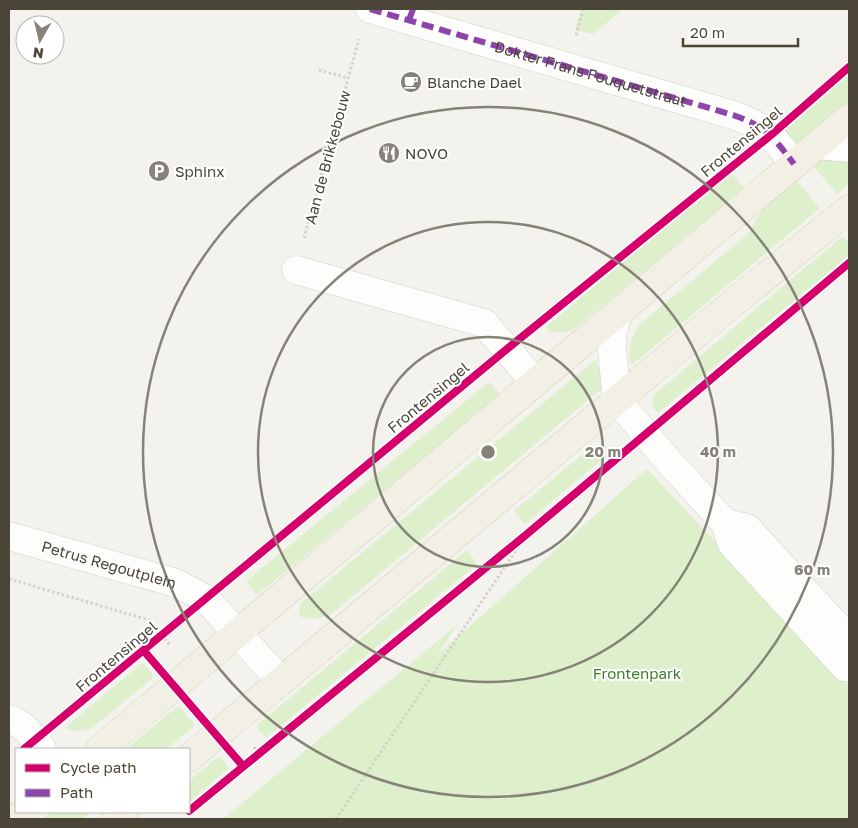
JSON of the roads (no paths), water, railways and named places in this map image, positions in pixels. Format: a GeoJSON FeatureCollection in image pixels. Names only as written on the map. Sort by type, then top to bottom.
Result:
{"type":"FeatureCollection","features":[{"type":"Feature","properties":{"kind":"main road"},"geometry":{"type":"LineString","coordinates":[[101,748],[239,634],[849,118]]}},
{"type":"Feature","properties":{"kind":"main road"},"geometry":{"type":"LineString","coordinates":[[190,757],[733,303],[849,209]]}},
{"type":"Feature","properties":{"kind":"street","name":"Dokter Frans Fouquetstraat"},"geometry":{"type":"LineString","coordinates":[[370,9],[411,15],[753,122],[771,134],[794,164]]}},
{"type":"Feature","properties":{"kind":"street"},"geometry":{"type":"LineString","coordinates":[[818,145],[849,148]]}},
{"type":"Feature","properties":{"kind":"street"},"geometry":{"type":"LineString","coordinates":[[296,270],[484,323],[536,382]]}},
{"type":"Feature","properties":{"kind":"street"},"geometry":{"type":"LineString","coordinates":[[617,315],[612,336],[617,400],[664,456],[725,523],[732,544],[845,667]]}},
{"type":"Feature","properties":{"kind":"street"},"geometry":{"type":"LineString","coordinates":[[725,523],[747,528],[849,639]]}},
{"type":"Feature","properties":{"kind":"street","name":"Petrus Regoutplein"},"geometry":{"type":"LineString","coordinates":[[9,536],[176,583],[206,598],[239,634]]}},
{"type":"Feature","properties":{"kind":"street"},"geometry":{"type":"LineString","coordinates":[[239,634],[281,681]]}},
{"type":"Feature","properties":{"kind":"street"},"geometry":{"type":"LineString","coordinates":[[9,719],[16,721],[36,740],[41,748]]}},
{"type":"Feature","properties":{"kind":"place","name":"Blanche Dael"},"geometry":{"type":"Point","coordinates":[411,82]}},
{"type":"Feature","properties":{"kind":"place","name":"NOVO"},"geometry":{"type":"Point","coordinates":[389,153]}},
{"type":"Feature","properties":{"kind":"place","name":"Sphinx"},"geometry":{"type":"Point","coordinates":[159,171]}},
{"type":"Feature","properties":{"kind":"park label","name":"Frontenpark"},"geometry":{"type":"Point","coordinates":[637,673]}}]}
